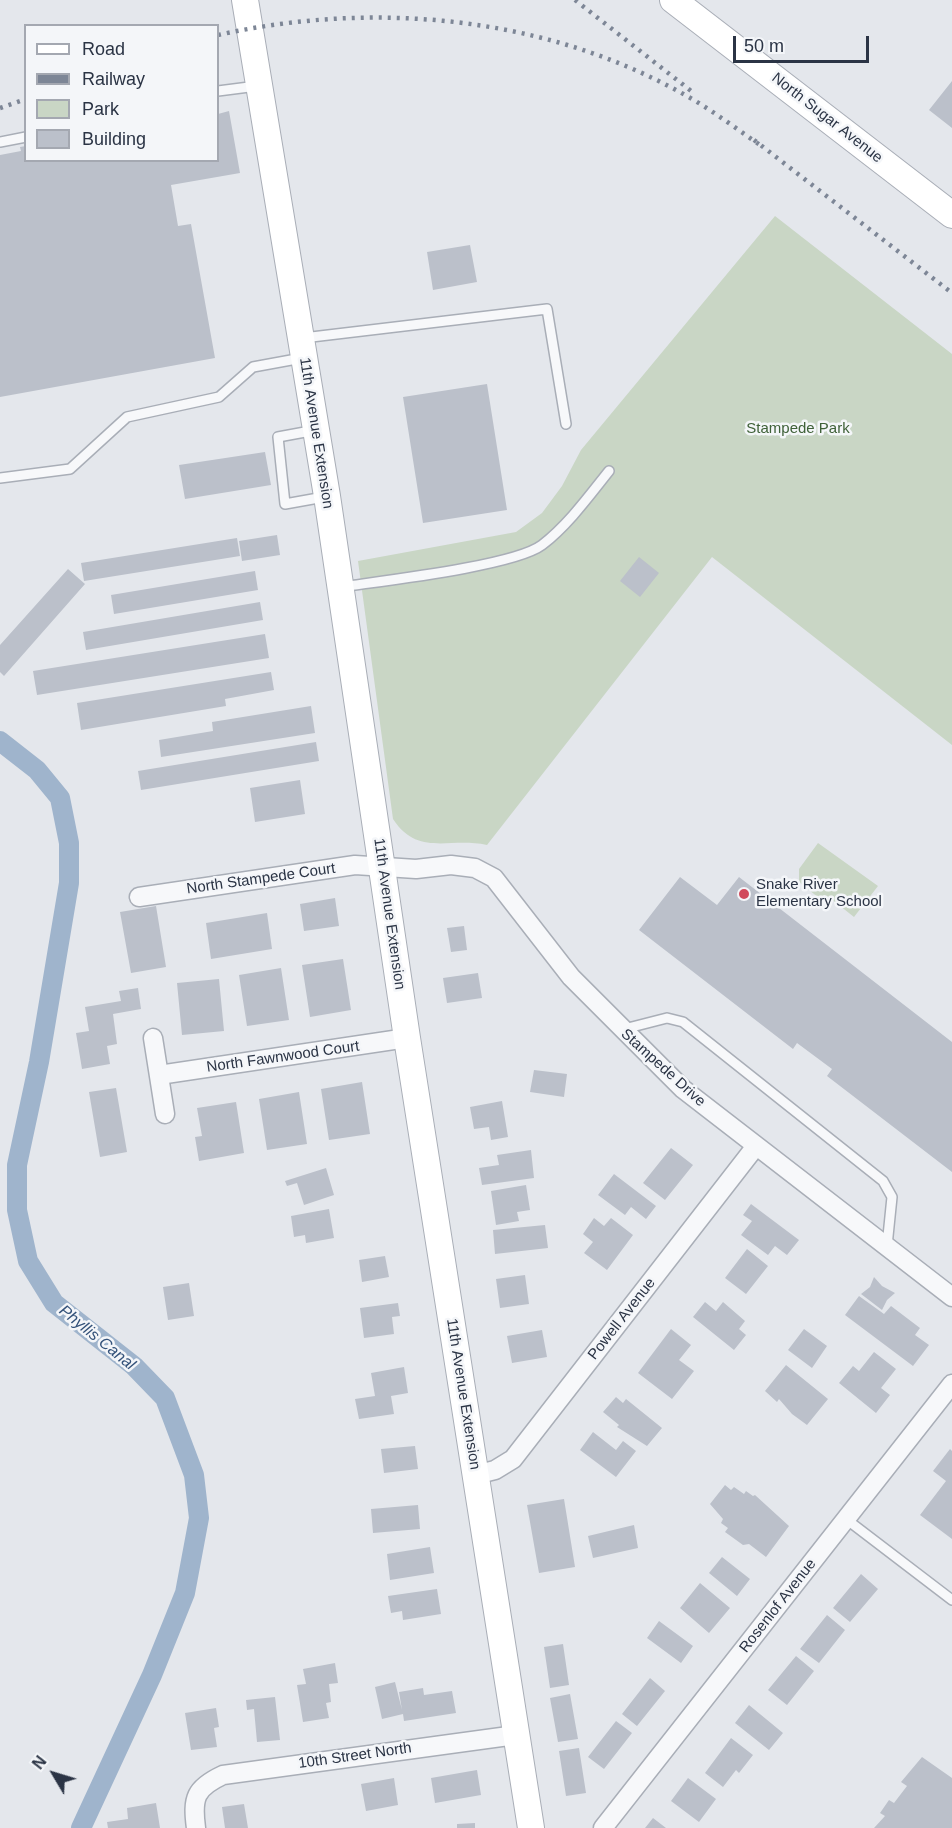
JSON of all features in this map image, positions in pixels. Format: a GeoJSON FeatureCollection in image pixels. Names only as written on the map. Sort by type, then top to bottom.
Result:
{"type":"FeatureCollection","features":[{"type":"Feature","properties":{"kind":"street","name":"11th Avenue Extension"},"geometry":{"type":"LineString","coordinates":[[246,0],[327,496],[407,1038],[531,1828]]}},
{"type":"Feature","properties":{"kind":"street","name":"North Sugar Avenue"},"geometry":{"type":"LineString","coordinates":[[673,0],[952,215]]}},
{"type":"Feature","properties":{"kind":"street","name":"North Stampede Court"},"geometry":{"type":"LineString","coordinates":[[139,897],[355,865],[383,867]]}},
{"type":"Feature","properties":{"kind":"street","name":"Stampede Drive"},"geometry":{"type":"LineString","coordinates":[[383,867],[416,869],[451,865],[476,868],[494,878],[571,978],[683,1089],[952,1297]]}},
{"type":"Feature","properties":{"kind":"street"},"geometry":{"type":"LineString","coordinates":[[153,1038],[165,1113]]}},
{"type":"Feature","properties":{"kind":"street","name":"North Fawnwood Court"},"geometry":{"type":"LineString","coordinates":[[159,1075],[407,1038]]}},
{"type":"Feature","properties":{"kind":"street","name":"Powell Avenue"},"geometry":{"type":"LineString","coordinates":[[475,1475],[495,1470],[513,1460],[756,1146]]}},
{"type":"Feature","properties":{"kind":"street","name":"Rosenlof Avenue"},"geometry":{"type":"LineString","coordinates":[[603,1828],[952,1385]]}},
{"type":"Feature","properties":{"kind":"street","name":"10th Street North"},"geometry":{"type":"LineString","coordinates":[[196,1828],[193,1804],[199,1791],[223,1775],[516,1735]]}},
{"type":"Feature","properties":{"kind":"lane"},"geometry":{"type":"LineString","coordinates":[[219,91],[259,85]]}},
{"type":"Feature","properties":{"kind":"lane"},"geometry":{"type":"LineString","coordinates":[[0,142],[24,137]]}},
{"type":"Feature","properties":{"kind":"lane"},"geometry":{"type":"LineString","coordinates":[[0,478],[70,469],[127,417],[219,397],[254,367],[302,348],[547,309],[566,424]]}},
{"type":"Feature","properties":{"kind":"lane"},"geometry":{"type":"LineString","coordinates":[[316,430],[278,437],[285,504],[327,496]]}},
{"type":"Feature","properties":{"kind":"lane"},"geometry":{"type":"LineString","coordinates":[[339,587],[501,560],[540,546],[578,510],[609,471]]}},
{"type":"Feature","properties":{"kind":"lane"},"geometry":{"type":"LineString","coordinates":[[621,1030],[666,1018],[683,1022],[883,1181],[892,1197],[886,1246]]}},
{"type":"Feature","properties":{"kind":"lane"},"geometry":{"type":"LineString","coordinates":[[846,1519],[952,1600]]}},
{"type":"Feature","properties":{"kind":"green space","name":"Stampede Park"},"geometry":{"type":"Polygon","coordinates":[[[775,216],[952,354],[952,745],[712,557],[487,845],[423,842],[413,838],[403,831],[393,819],[358,561],[516,532],[542,513],[562,486],[581,450],[775,216]]]}},
{"type":"Feature","properties":{"kind":"green space"},"geometry":{"type":"Polygon","coordinates":[[[818,843],[878,886],[854,917],[830,898],[824,902],[799,882],[799,869],[818,843]]]}},
{"type":"Feature","properties":{"kind":"building"},"geometry":{"type":"Polygon","coordinates":[[[952,81],[952,128],[929,110],[952,81]]]}},
{"type":"Feature","properties":{"kind":"building"},"geometry":{"type":"Polygon","coordinates":[[[229,111],[240,173],[171,185],[178,226],[191,224],[215,358],[0,397],[0,155],[21,151],[20,147],[24,146],[24,162],[219,162],[219,114],[229,111]]]}},
{"type":"Feature","properties":{"kind":"building"},"geometry":{"type":"Polygon","coordinates":[[[470,245],[477,282],[433,290],[427,252],[470,245]]]}},
{"type":"Feature","properties":{"kind":"building"},"geometry":{"type":"Polygon","coordinates":[[[487,384],[507,510],[423,523],[403,397],[487,384]]]}},
{"type":"Feature","properties":{"kind":"building"},"geometry":{"type":"Polygon","coordinates":[[[265,452],[271,485],[185,499],[179,465],[265,452]]]}},
{"type":"Feature","properties":{"kind":"building"},"geometry":{"type":"Polygon","coordinates":[[[277,535],[280,555],[242,561],[239,541],[277,535]]]}},
{"type":"Feature","properties":{"kind":"building"},"geometry":{"type":"Polygon","coordinates":[[[237,538],[240,556],[84,581],[81,563],[237,538]]]}},
{"type":"Feature","properties":{"kind":"building"},"geometry":{"type":"Polygon","coordinates":[[[639,557],[659,573],[640,597],[620,581],[639,557]]]}},
{"type":"Feature","properties":{"kind":"building"},"geometry":{"type":"Polygon","coordinates":[[[68,569],[85,584],[4,676],[0,672],[0,645],[68,569]]]}},
{"type":"Feature","properties":{"kind":"building"},"geometry":{"type":"Polygon","coordinates":[[[255,571],[258,590],[114,614],[111,595],[255,571]]]}},
{"type":"Feature","properties":{"kind":"building"},"geometry":{"type":"Polygon","coordinates":[[[260,602],[263,620],[86,650],[83,632],[260,602]]]}},
{"type":"Feature","properties":{"kind":"building"},"geometry":{"type":"Polygon","coordinates":[[[265,634],[269,658],[37,695],[33,671],[265,634]]]}},
{"type":"Feature","properties":{"kind":"building"},"geometry":{"type":"Polygon","coordinates":[[[271,672],[274,690],[225,699],[226,706],[81,730],[77,703],[271,672]]]}},
{"type":"Feature","properties":{"kind":"building"},"geometry":{"type":"Polygon","coordinates":[[[311,706],[315,733],[161,757],[159,740],[213,731],[212,722],[311,706]]]}},
{"type":"Feature","properties":{"kind":"building"},"geometry":{"type":"Polygon","coordinates":[[[316,742],[319,761],[141,790],[138,771],[316,742]]]}},
{"type":"Feature","properties":{"kind":"building"},"geometry":{"type":"Polygon","coordinates":[[[300,780],[305,814],[255,822],[250,788],[300,780]]]}},
{"type":"Feature","properties":{"kind":"building"},"geometry":{"type":"Polygon","coordinates":[[[680,877],[717,905],[739,877],[952,1042],[952,1172],[827,1076],[832,1069],[797,1043],[793,1049],[639,930],[680,877]]]}},
{"type":"Feature","properties":{"kind":"building"},"geometry":{"type":"Polygon","coordinates":[[[335,898],[339,926],[304,931],[300,904],[335,898]]]}},
{"type":"Feature","properties":{"kind":"building"},"geometry":{"type":"Polygon","coordinates":[[[156,906],[166,967],[131,973],[120,912],[156,906]]]}},
{"type":"Feature","properties":{"kind":"building"},"geometry":{"type":"Polygon","coordinates":[[[267,913],[272,949],[211,959],[206,923],[267,913]]]}},
{"type":"Feature","properties":{"kind":"building"},"geometry":{"type":"Polygon","coordinates":[[[464,926],[467,950],[451,952],[447,928],[464,926]]]}},
{"type":"Feature","properties":{"kind":"building"},"geometry":{"type":"Polygon","coordinates":[[[343,959],[351,1010],[310,1017],[302,965],[343,959]]]}},
{"type":"Feature","properties":{"kind":"building"},"geometry":{"type":"Polygon","coordinates":[[[281,968],[289,1020],[247,1026],[239,975],[281,968]]]}},
{"type":"Feature","properties":{"kind":"building"},"geometry":{"type":"Polygon","coordinates":[[[478,973],[482,998],[447,1003],[443,978],[478,973]]]}},
{"type":"Feature","properties":{"kind":"building"},"geometry":{"type":"Polygon","coordinates":[[[219,979],[224,1031],[182,1035],[177,983],[219,979]]]}},
{"type":"Feature","properties":{"kind":"building"},"geometry":{"type":"Polygon","coordinates":[[[138,988],[141,1009],[113,1014],[117,1044],[107,1046],[110,1064],[82,1069],[76,1033],[89,1031],[85,1007],[121,1001],[119,991],[138,988]]]}},
{"type":"Feature","properties":{"kind":"building"},"geometry":{"type":"Polygon","coordinates":[[[534,1070],[567,1074],[564,1097],[530,1092],[534,1070]]]}},
{"type":"Feature","properties":{"kind":"building"},"geometry":{"type":"Polygon","coordinates":[[[362,1082],[370,1134],[329,1140],[321,1089],[362,1082]]]}},
{"type":"Feature","properties":{"kind":"building"},"geometry":{"type":"Polygon","coordinates":[[[116,1088],[127,1152],[100,1157],[89,1092],[116,1088]]]}},
{"type":"Feature","properties":{"kind":"building"},"geometry":{"type":"Polygon","coordinates":[[[299,1092],[307,1144],[267,1150],[259,1099],[299,1092]]]}},
{"type":"Feature","properties":{"kind":"building"},"geometry":{"type":"Polygon","coordinates":[[[502,1101],[508,1137],[491,1140],[489,1127],[474,1129],[470,1107],[502,1101]]]}},
{"type":"Feature","properties":{"kind":"building"},"geometry":{"type":"Polygon","coordinates":[[[236,1102],[244,1153],[199,1161],[195,1137],[202,1136],[197,1108],[236,1102]]]}},
{"type":"Feature","properties":{"kind":"building"},"geometry":{"type":"Polygon","coordinates":[[[671,1148],[693,1165],[665,1200],[643,1183],[671,1148]]]}},
{"type":"Feature","properties":{"kind":"building"},"geometry":{"type":"Polygon","coordinates":[[[531,1150],[534,1178],[482,1185],[479,1168],[499,1165],[497,1155],[531,1150]]]}},
{"type":"Feature","properties":{"kind":"building"},"geometry":{"type":"Polygon","coordinates":[[[326,1168],[334,1195],[304,1205],[297,1183],[287,1186],[285,1181],[326,1168]]]}},
{"type":"Feature","properties":{"kind":"building"},"geometry":{"type":"Polygon","coordinates":[[[614,1174],[656,1206],[646,1219],[631,1207],[625,1215],[598,1195],[614,1174]]]}},
{"type":"Feature","properties":{"kind":"building"},"geometry":{"type":"Polygon","coordinates":[[[526,1185],[530,1210],[517,1212],[519,1221],[496,1225],[491,1191],[526,1185]]]}},
{"type":"Feature","properties":{"kind":"building"},"geometry":{"type":"Polygon","coordinates":[[[751,1204],[799,1240],[787,1255],[775,1246],[768,1255],[741,1235],[752,1221],[743,1215],[751,1204]]]}},
{"type":"Feature","properties":{"kind":"building"},"geometry":{"type":"Polygon","coordinates":[[[329,1209],[334,1238],[306,1243],[305,1235],[294,1237],[291,1216],[329,1209]]]}},
{"type":"Feature","properties":{"kind":"building"},"geometry":{"type":"Polygon","coordinates":[[[594,1218],[604,1226],[611,1218],[633,1235],[607,1270],[584,1253],[593,1242],[583,1234],[594,1218]]]}},
{"type":"Feature","properties":{"kind":"building"},"geometry":{"type":"Polygon","coordinates":[[[545,1225],[548,1248],[495,1254],[493,1230],[545,1225]]]}},
{"type":"Feature","properties":{"kind":"building"},"geometry":{"type":"Polygon","coordinates":[[[747,1249],[768,1266],[746,1294],[725,1278],[747,1249]]]}},
{"type":"Feature","properties":{"kind":"building"},"geometry":{"type":"Polygon","coordinates":[[[385,1256],[389,1277],[362,1282],[359,1260],[385,1256]]]}},
{"type":"Feature","properties":{"kind":"building"},"geometry":{"type":"Polygon","coordinates":[[[525,1275],[529,1304],[500,1308],[496,1279],[525,1275]]]}},
{"type":"Feature","properties":{"kind":"building"},"geometry":{"type":"Polygon","coordinates":[[[874,1277],[882,1286],[895,1293],[887,1300],[882,1310],[861,1294],[870,1287],[874,1277]]]}},
{"type":"Feature","properties":{"kind":"building"},"geometry":{"type":"Polygon","coordinates":[[[189,1283],[194,1316],[168,1320],[163,1287],[189,1283]]]}},
{"type":"Feature","properties":{"kind":"building"},"geometry":{"type":"Polygon","coordinates":[[[859,1296],[884,1314],[891,1306],[920,1328],[915,1335],[929,1345],[913,1366],[845,1315],[859,1296]]]}},
{"type":"Feature","properties":{"kind":"building"},"geometry":{"type":"Polygon","coordinates":[[[705,1302],[716,1311],[723,1302],[745,1321],[739,1329],[746,1335],[734,1350],[693,1317],[705,1302]]]}},
{"type":"Feature","properties":{"kind":"building"},"geometry":{"type":"Polygon","coordinates":[[[398,1303],[400,1316],[392,1317],[394,1334],[364,1338],[360,1308],[398,1303]]]}},
{"type":"Feature","properties":{"kind":"building"},"geometry":{"type":"Polygon","coordinates":[[[671,1329],[691,1345],[679,1360],[694,1371],[672,1399],[638,1373],[671,1329]]]}},
{"type":"Feature","properties":{"kind":"building"},"geometry":{"type":"Polygon","coordinates":[[[804,1329],[827,1346],[812,1368],[788,1350],[804,1329]]]}},
{"type":"Feature","properties":{"kind":"building"},"geometry":{"type":"Polygon","coordinates":[[[542,1330],[547,1357],[512,1363],[507,1336],[542,1330]]]}},
{"type":"Feature","properties":{"kind":"building"},"geometry":{"type":"Polygon","coordinates":[[[874,1352],[896,1369],[881,1388],[890,1395],[876,1413],[839,1383],[853,1366],[859,1371],[874,1352]]]}},
{"type":"Feature","properties":{"kind":"building"},"geometry":{"type":"Polygon","coordinates":[[[786,1365],[828,1399],[807,1425],[792,1414],[779,1399],[777,1402],[765,1391],[786,1365]]]}},
{"type":"Feature","properties":{"kind":"building"},"geometry":{"type":"Polygon","coordinates":[[[404,1367],[408,1393],[391,1396],[394,1414],[359,1419],[355,1399],[375,1396],[371,1373],[404,1367]]]}},
{"type":"Feature","properties":{"kind":"building"},"geometry":{"type":"Polygon","coordinates":[[[616,1397],[623,1403],[626,1399],[662,1428],[647,1446],[617,1427],[619,1425],[603,1412],[616,1397]]]}},
{"type":"Feature","properties":{"kind":"building"},"geometry":{"type":"Polygon","coordinates":[[[593,1432],[616,1450],[623,1441],[636,1451],[616,1477],[580,1450],[593,1432]]]}},
{"type":"Feature","properties":{"kind":"building"},"geometry":{"type":"Polygon","coordinates":[[[415,1446],[418,1469],[384,1473],[381,1449],[415,1446]]]}},
{"type":"Feature","properties":{"kind":"building"},"geometry":{"type":"Polygon","coordinates":[[[950,1449],[952,1451],[952,1539],[920,1515],[946,1481],[933,1471],[950,1449]]]}},
{"type":"Feature","properties":{"kind":"building"},"geometry":{"type":"Polygon","coordinates":[[[725,1485],[731,1490],[734,1487],[744,1494],[746,1491],[755,1495],[789,1526],[766,1557],[749,1544],[743,1545],[725,1532],[728,1528],[721,1523],[723,1519],[710,1504],[725,1485]]]}},
{"type":"Feature","properties":{"kind":"building"},"geometry":{"type":"Polygon","coordinates":[[[564,1499],[575,1567],[539,1573],[527,1505],[564,1499]]]}},
{"type":"Feature","properties":{"kind":"building"},"geometry":{"type":"Polygon","coordinates":[[[418,1505],[420,1529],[373,1533],[371,1509],[418,1505]]]}},
{"type":"Feature","properties":{"kind":"building"},"geometry":{"type":"Polygon","coordinates":[[[634,1525],[638,1548],[593,1558],[588,1536],[634,1525]]]}},
{"type":"Feature","properties":{"kind":"building"},"geometry":{"type":"Polygon","coordinates":[[[430,1547],[434,1573],[390,1580],[387,1554],[430,1547]]]}},
{"type":"Feature","properties":{"kind":"building"},"geometry":{"type":"Polygon","coordinates":[[[722,1557],[750,1579],[737,1596],[709,1573],[722,1557]]]}},
{"type":"Feature","properties":{"kind":"building"},"geometry":{"type":"Polygon","coordinates":[[[861,1574],[878,1589],[850,1622],[833,1608],[861,1574]]]}},
{"type":"Feature","properties":{"kind":"building"},"geometry":{"type":"Polygon","coordinates":[[[700,1583],[730,1608],[709,1633],[680,1608],[700,1583]]]}},
{"type":"Feature","properties":{"kind":"building"},"geometry":{"type":"Polygon","coordinates":[[[437,1589],[441,1614],[403,1620],[402,1611],[391,1613],[388,1596],[437,1589]]]}},
{"type":"Feature","properties":{"kind":"building"},"geometry":{"type":"Polygon","coordinates":[[[827,1615],[845,1630],[819,1663],[800,1649],[827,1615]]]}},
{"type":"Feature","properties":{"kind":"building"},"geometry":{"type":"Polygon","coordinates":[[[659,1621],[693,1646],[681,1663],[647,1638],[659,1621]]]}},
{"type":"Feature","properties":{"kind":"building"},"geometry":{"type":"Polygon","coordinates":[[[563,1644],[569,1685],[550,1688],[544,1647],[563,1644]]]}},
{"type":"Feature","properties":{"kind":"building"},"geometry":{"type":"Polygon","coordinates":[[[796,1656],[814,1671],[787,1705],[768,1690],[796,1656]]]}},
{"type":"Feature","properties":{"kind":"building"},"geometry":{"type":"Polygon","coordinates":[[[335,1663],[338,1683],[329,1684],[331,1702],[326,1703],[329,1718],[303,1722],[297,1685],[306,1684],[303,1669],[335,1663]]]}},
{"type":"Feature","properties":{"kind":"building"},"geometry":{"type":"Polygon","coordinates":[[[650,1678],[665,1691],[637,1726],[622,1714],[650,1678]]]}},
{"type":"Feature","properties":{"kind":"building"},"geometry":{"type":"Polygon","coordinates":[[[395,1682],[402,1710],[399,1692],[423,1688],[424,1695],[452,1691],[456,1713],[404,1721],[403,1714],[382,1719],[375,1687],[395,1682]]]}},
{"type":"Feature","properties":{"kind":"building"},"geometry":{"type":"Polygon","coordinates":[[[570,1694],[578,1739],[558,1742],[550,1698],[570,1694]]]}},
{"type":"Feature","properties":{"kind":"building"},"geometry":{"type":"Polygon","coordinates":[[[275,1697],[280,1740],[257,1742],[254,1709],[247,1710],[246,1700],[275,1697]]]}},
{"type":"Feature","properties":{"kind":"building"},"geometry":{"type":"Polygon","coordinates":[[[749,1705],[783,1733],[769,1750],[735,1723],[749,1705]]]}},
{"type":"Feature","properties":{"kind":"building"},"geometry":{"type":"Polygon","coordinates":[[[216,1708],[219,1727],[214,1728],[217,1747],[191,1750],[185,1713],[216,1708]]]}},
{"type":"Feature","properties":{"kind":"building"},"geometry":{"type":"Polygon","coordinates":[[[616,1721],[632,1733],[604,1769],[588,1757],[616,1721]]]}},
{"type":"Feature","properties":{"kind":"building"},"geometry":{"type":"Polygon","coordinates":[[[731,1738],[753,1755],[739,1773],[736,1770],[723,1787],[705,1773],[731,1738]]]}},
{"type":"Feature","properties":{"kind":"building"},"geometry":{"type":"Polygon","coordinates":[[[579,1748],[586,1793],[566,1796],[559,1751],[579,1748]]]}},
{"type":"Feature","properties":{"kind":"building"},"geometry":{"type":"Polygon","coordinates":[[[922,1757],[952,1778],[952,1828],[874,1828],[885,1816],[880,1813],[889,1800],[894,1803],[907,1786],[901,1782],[922,1757]]]}},
{"type":"Feature","properties":{"kind":"building"},"geometry":{"type":"Polygon","coordinates":[[[477,1770],[481,1795],[435,1803],[431,1778],[477,1770]]]}},
{"type":"Feature","properties":{"kind":"building"},"geometry":{"type":"Polygon","coordinates":[[[394,1778],[398,1805],[366,1811],[361,1784],[394,1778]]]}},
{"type":"Feature","properties":{"kind":"building"},"geometry":{"type":"Polygon","coordinates":[[[688,1778],[716,1799],[699,1822],[671,1801],[688,1778]]]}},
{"type":"Feature","properties":{"kind":"building"},"geometry":{"type":"Polygon","coordinates":[[[156,1803],[160,1828],[108,1828],[107,1822],[128,1819],[127,1808],[156,1803]]]}},
{"type":"Feature","properties":{"kind":"building"},"geometry":{"type":"Polygon","coordinates":[[[244,1804],[248,1828],[225,1828],[222,1807],[244,1804]]]}},
{"type":"Feature","properties":{"kind":"building"},"geometry":{"type":"Polygon","coordinates":[[[653,1818],[666,1828],[645,1828],[653,1818]]]}},
{"type":"Feature","properties":{"kind":"building"},"geometry":{"type":"Polygon","coordinates":[[[475,1823],[475,1828],[457,1828],[457,1824],[475,1823]]]}},
{"type":"Feature","properties":{"kind":"waterway","name":"Phyllis Canal"},"geometry":{"type":"LineString","coordinates":[[0,741],[37,770],[60,798],[69,843],[69,883],[39,1062],[17,1165],[17,1210],[28,1261],[54,1303],[134,1366],[165,1398],[194,1475],[199,1518],[185,1593],[152,1675],[81,1828]]}},
{"type":"Feature","properties":{"kind":"railway"},"geometry":{"type":"LineString","coordinates":[[575,0],[695,94]]}},
{"type":"Feature","properties":{"kind":"railway"},"geometry":{"type":"LineString","coordinates":[[219,35],[278,24],[339,19],[400,18],[461,23],[521,33],[580,49],[637,71],[692,99],[760,145]]}},
{"type":"Feature","properties":{"kind":"railway"},"geometry":{"type":"LineString","coordinates":[[0,108],[24,100]]}},
{"type":"Feature","properties":{"kind":"railway"},"geometry":{"type":"LineString","coordinates":[[754,140],[952,293]]}},
{"type":"Feature","properties":{"kind":"place","name":"Snake River Elementary School"},"geometry":{"type":"Point","coordinates":[744,894]}}]}
